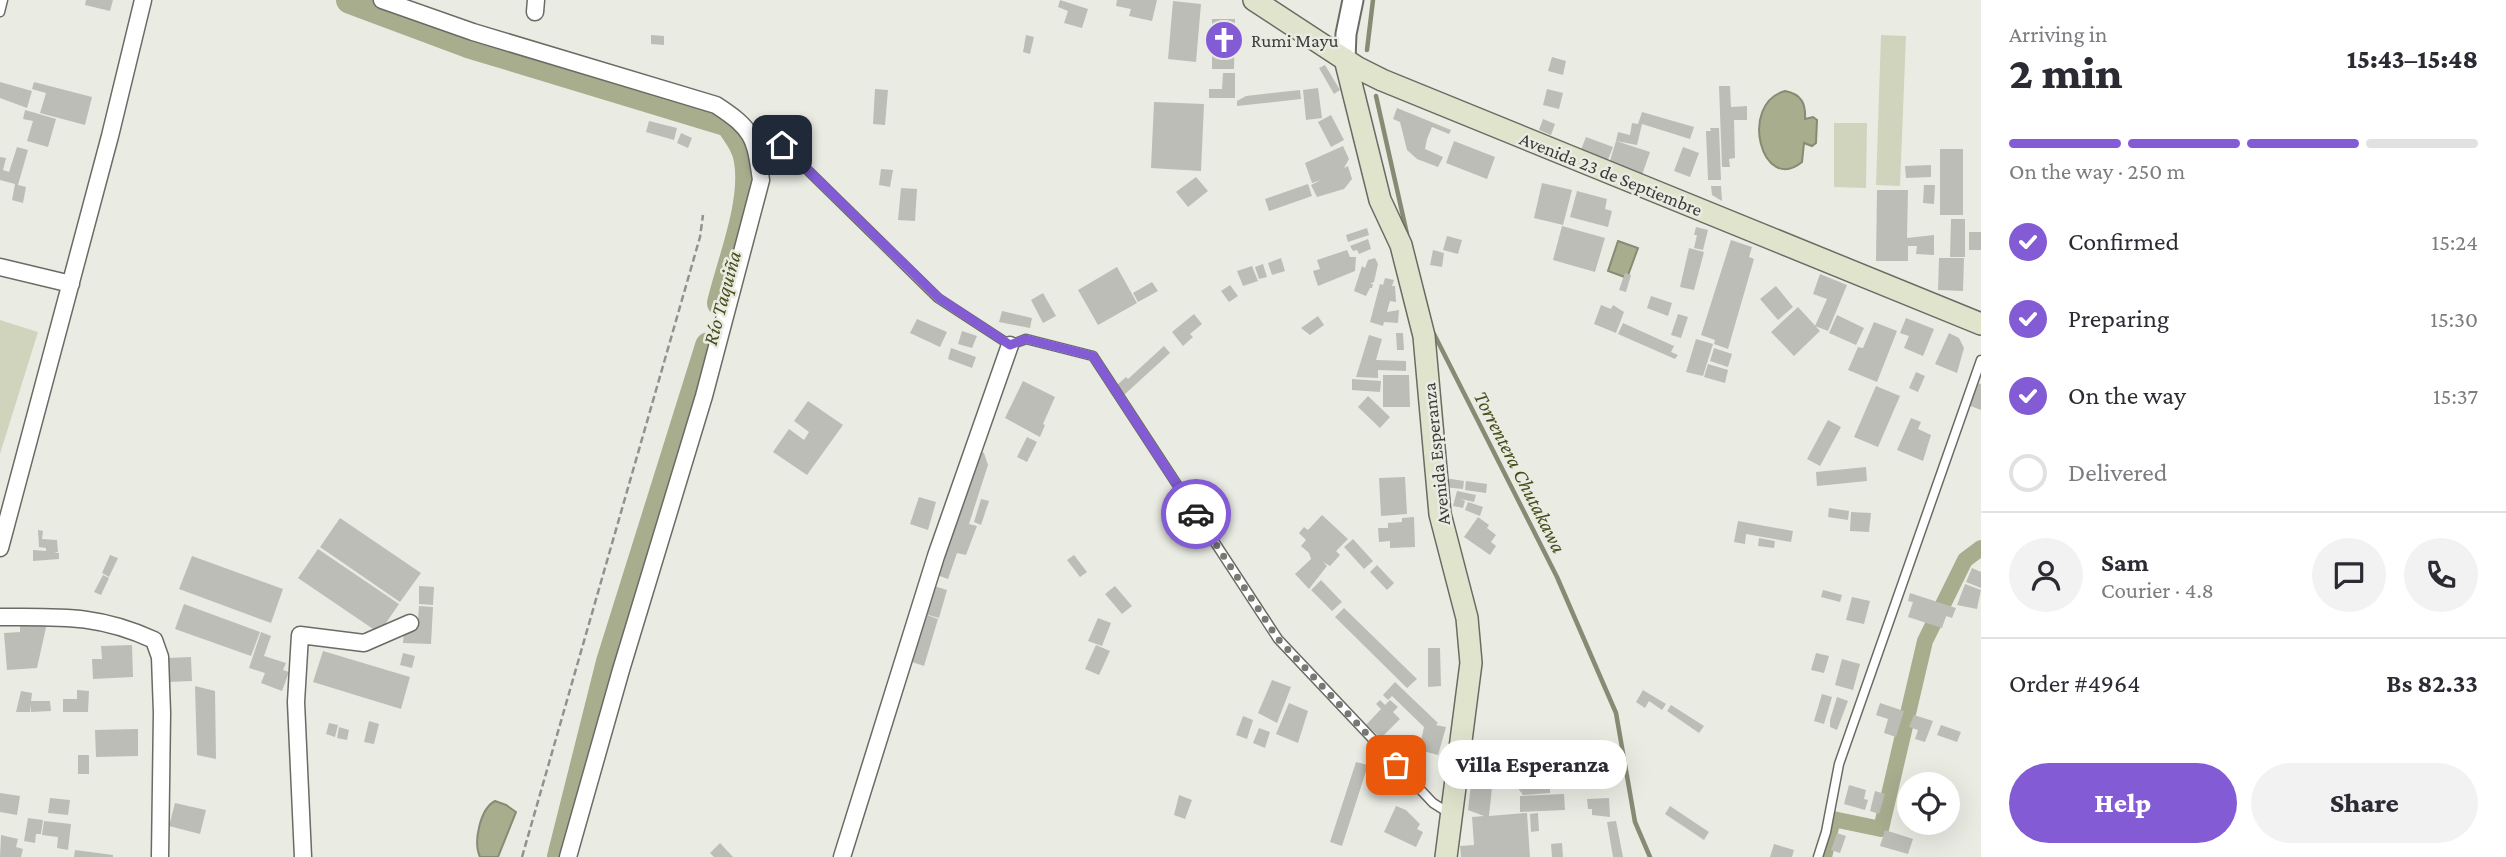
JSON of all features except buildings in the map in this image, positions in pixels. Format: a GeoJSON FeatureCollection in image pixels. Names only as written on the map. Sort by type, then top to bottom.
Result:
{"type":"FeatureCollection","features":[{"type":"Feature","properties":{"kind":"main road","name":"Avenida 23 de Septiembre"},"geometry":{"type":"LineString","coordinates":[[1254,0],[1382,80],[1981,324]]}},
{"type":"Feature","properties":{"kind":"main road","name":"Avenida Esperanza"},"geometry":{"type":"LineString","coordinates":[[1352,63],[1380,200],[1401,245],[1424,336],[1440,514],[1467,618],[1471,663],[1446,857]]}},
{"type":"Feature","properties":{"kind":"street"},"geometry":{"type":"LineString","coordinates":[[0,548],[143,0]]}},
{"type":"Feature","properties":{"kind":"street"},"geometry":{"type":"LineString","coordinates":[[382,0],[473,32],[716,105],[743,123],[756,144],[761,180],[722,328],[568,857]]}},
{"type":"Feature","properties":{"kind":"street"},"geometry":{"type":"LineString","coordinates":[[1352,63],[1346,34],[1353,0]]}},
{"type":"Feature","properties":{"kind":"street"},"geometry":{"type":"LineString","coordinates":[[0,267],[71,284]]}},
{"type":"Feature","properties":{"kind":"street"},"geometry":{"type":"LineString","coordinates":[[842,857],[936,556],[1010,345]]}},
{"type":"Feature","properties":{"kind":"street"},"geometry":{"type":"LineString","coordinates":[[0,617],[85,617],[133,630],[154,640],[160,657],[162,713],[160,857]]}},
{"type":"Feature","properties":{"kind":"street"},"geometry":{"type":"LineString","coordinates":[[303,857],[296,702],[300,635],[364,643],[410,624]]}},
{"type":"Feature","properties":{"kind":"lane"},"geometry":{"type":"LineString","coordinates":[[0,12],[3,0]]}},
{"type":"Feature","properties":{"kind":"lane"},"geometry":{"type":"LineString","coordinates":[[782,145],[939,298],[1010,345],[1026,339],[1093,356],[1278,639],[1433,803],[1441,811],[1451,814]]}},
{"type":"Feature","properties":{"kind":"lane"},"geometry":{"type":"LineString","coordinates":[[1818,857],[1826,832],[1839,764],[1981,360]]}},
{"type":"Feature","properties":{"kind":"path"},"geometry":{"type":"LineString","coordinates":[[522,857],[700,237],[703,215]]}},
{"type":"Feature","properties":{"kind":"shaded area"},"geometry":{"type":"Polygon","coordinates":[[[1881,35],[1906,36],[1900,186],[1876,185],[1881,35]]]}},
{"type":"Feature","properties":{"kind":"shaded area"},"geometry":{"type":"Polygon","coordinates":[[[1785,91],[1795,94],[1801,100],[1805,108],[1805,119],[1813,117],[1817,120],[1816,143],[1812,146],[1804,143],[1802,162],[1788,169],[1776,167],[1767,157],[1761,144],[1759,128],[1762,112],[1771,99],[1785,91]]]}},
{"type":"Feature","properties":{"kind":"shaded area"},"geometry":{"type":"Polygon","coordinates":[[[1834,123],[1867,123],[1866,188],[1834,187],[1834,123]]]}},
{"type":"Feature","properties":{"kind":"shaded area"},"geometry":{"type":"Polygon","coordinates":[[[1618,241],[1638,248],[1627,278],[1608,271],[1618,241]]]}},
{"type":"Feature","properties":{"kind":"shaded area"},"geometry":{"type":"Polygon","coordinates":[[[0,320],[38,332],[0,454],[0,320]]]}},
{"type":"Feature","properties":{"kind":"shaded area"},"geometry":{"type":"Polygon","coordinates":[[[495,801],[516,812],[498,857],[480,857],[477,843],[479,826],[485,811],[495,801]]]}},
{"type":"Feature","properties":{"kind":"waterway","name":"Río Taquiña"},"geometry":{"type":"LineString","coordinates":[[350,0],[468,44],[729,123],[745,150],[749,178],[741,232],[721,303]]}},
{"type":"Feature","properties":{"kind":"waterway","name":"Torrentera Chutakawa"},"geometry":{"type":"LineString","coordinates":[[1367,50],[1373,0]]}},
{"type":"Feature","properties":{"kind":"waterway","name":"Torrentera Chutakawa"},"geometry":{"type":"LineString","coordinates":[[1376,96],[1407,234]]}},
{"type":"Feature","properties":{"kind":"waterway","name":"Torrentera Chutakawa"},"geometry":{"type":"LineString","coordinates":[[1434,334],[1557,577],[1616,713],[1635,822],[1650,857]]}},
{"type":"Feature","properties":{"kind":"waterway","name":"Río Taquiña"},"geometry":{"type":"LineString","coordinates":[[561,857],[610,662],[709,346]]}},
{"type":"Feature","properties":{"kind":"waterway"},"geometry":{"type":"LineString","coordinates":[[1824,857],[1833,819],[1881,829],[1925,641],[1965,560],[1981,548]]}},
{"type":"Feature","properties":{"kind":"way so far"},"geometry":{"type":"LineString","coordinates":[[1196,514],[1278,639],[1396,765]]}},
{"type":"Feature","properties":{"kind":"place","name":"Rumi Mayu"},"geometry":{"type":"Point","coordinates":[1224,40]}},
{"type":"Feature","properties":{"kind":"place","name":"Villa Esperanza"},"geometry":{"type":"Point","coordinates":[1396,765]}},
{"type":"Feature","properties":{"kind":"route"},"geometry":{"type":"LineString","coordinates":[[782,145],[939,298],[1010,345],[1026,339],[1093,356],[1196,514]]}}]}
